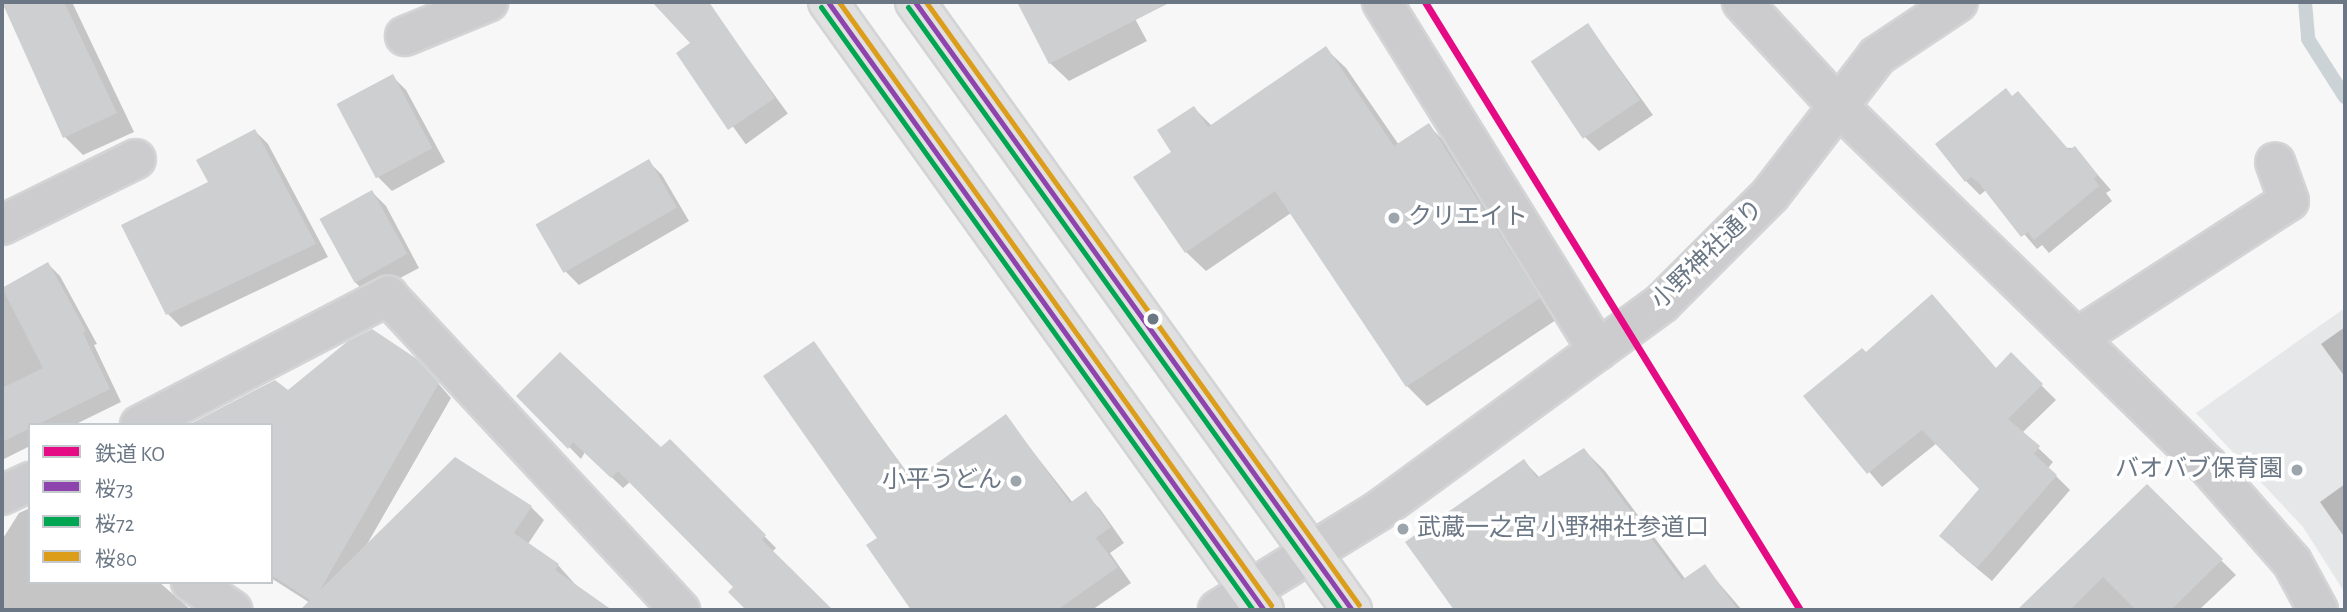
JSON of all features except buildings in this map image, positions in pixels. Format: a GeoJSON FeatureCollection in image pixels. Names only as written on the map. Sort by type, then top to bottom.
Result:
{"type":"FeatureCollection","features":[{"type":"Feature","properties":{"kind":"main road"},"geometry":{"type":"LineString","coordinates":[[828,2],[1257,600]]}},
{"type":"Feature","properties":{"kind":"main road"},"geometry":{"type":"LineString","coordinates":[[915,2],[1352,610]]}},
{"type":"Feature","properties":{"kind":"street"},"geometry":{"type":"LineString","coordinates":[[405,36],[488,2]]}},
{"type":"Feature","properties":{"kind":"street"},"geometry":{"type":"LineString","coordinates":[[1382,2],[1598,350]]}},
{"type":"Feature","properties":{"kind":"street"},"geometry":{"type":"LineString","coordinates":[[1742,2],[1836,104],[2216,474],[2292,562],[2318,610]]}},
{"type":"Feature","properties":{"kind":"street","name":"小野神社通り"},"geometry":{"type":"LineString","coordinates":[[1218,610],[1257,600],[1312,554],[1598,350],[1689,280],[1770,195],[1836,104],[1877,56],[1958,2]]}},
{"type":"Feature","properties":{"kind":"street"},"geometry":{"type":"LineString","coordinates":[[2,225],[136,159]]}},
{"type":"Feature","properties":{"kind":"street"},"geometry":{"type":"LineString","coordinates":[[2077,338],[2289,201],[2275,162]]}},
{"type":"Feature","properties":{"kind":"street"},"geometry":{"type":"LineString","coordinates":[[144,423],[388,296],[680,610]]}},
{"type":"Feature","properties":{"kind":"street"},"geometry":{"type":"LineString","coordinates":[[2,495],[28,483]]}},
{"type":"Feature","properties":{"kind":"street"},"geometry":{"type":"LineString","coordinates":[[194,584],[232,610]]}},
{"type":"Feature","properties":{"kind":"shaded area","name":"バオバブ保育園"},"geometry":{"type":"Polygon","coordinates":[[[2345,308],[2345,593],[2303,527],[2196,413],[2345,308]]]}},
{"type":"Feature","properties":{"kind":"waterway"},"geometry":{"type":"LineString","coordinates":[[2305,2],[2308,39],[2345,97]]}},
{"type":"Feature","properties":{"kind":"rail line","name":"KO"},"geometry":{"type":"LineString","coordinates":[[1425,2],[1800,610]]}},
{"type":"Feature","properties":{"kind":"transit line","name":"桜73"},"geometry":{"type":"LineString","coordinates":[[828,2],[1264,610]]}},
{"type":"Feature","properties":{"kind":"transit line","name":"桜80"},"geometry":{"type":"LineString","coordinates":[[839,2],[1271,605]]}},
{"type":"Feature","properties":{"kind":"transit line","name":"桜73"},"geometry":{"type":"LineString","coordinates":[[915,2],[1352,610]]}},
{"type":"Feature","properties":{"kind":"transit line","name":"桜80"},"geometry":{"type":"LineString","coordinates":[[926,2],[1359,605]]}},
{"type":"Feature","properties":{"kind":"transit line","name":"桜72"},"geometry":{"type":"LineString","coordinates":[[821,7],[1253,610]]}},
{"type":"Feature","properties":{"kind":"transit line","name":"桜72"},"geometry":{"type":"LineString","coordinates":[[908,7],[1341,610]]}},
{"type":"Feature","properties":{"kind":"place","name":"クリエイト"},"geometry":{"type":"Point","coordinates":[1394,218]}},
{"type":"Feature","properties":{"kind":"place","name":"バオバブ保育園"},"geometry":{"type":"Point","coordinates":[2297,470]}},
{"type":"Feature","properties":{"kind":"place","name":"小平うどん"},"geometry":{"type":"Point","coordinates":[1016,481]}},
{"type":"Feature","properties":{"kind":"place","name":"武蔵一之宮 小野神社参道口"},"geometry":{"type":"Point","coordinates":[1403,529]}}]}
